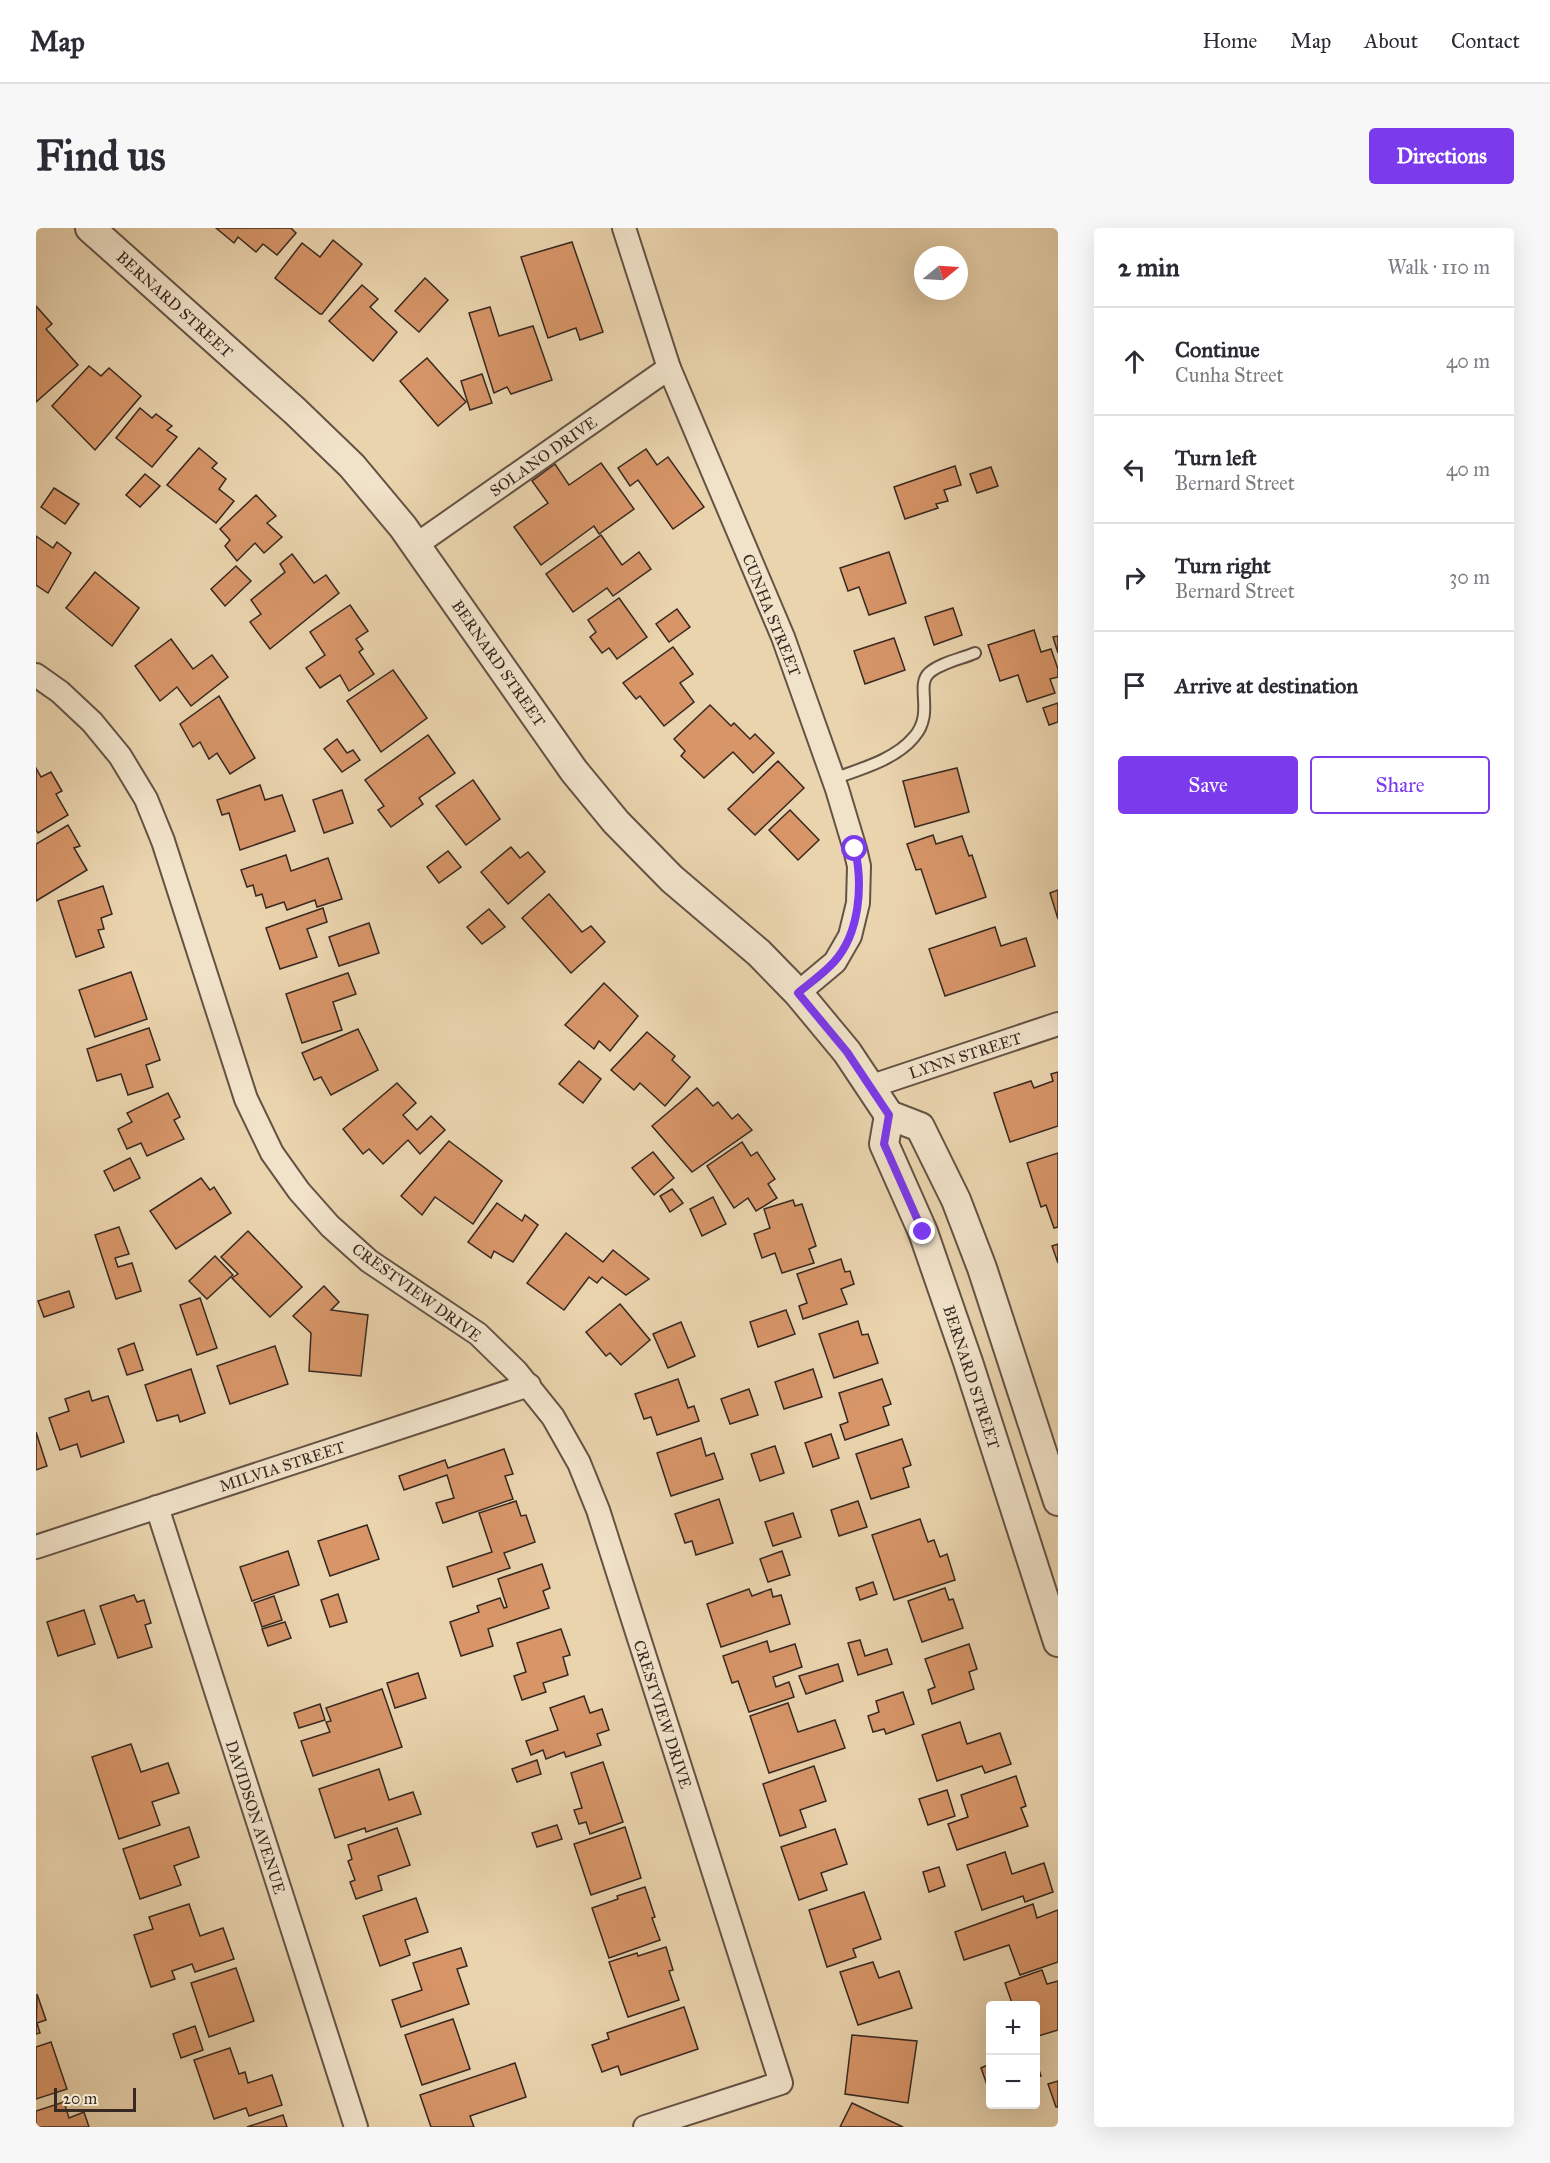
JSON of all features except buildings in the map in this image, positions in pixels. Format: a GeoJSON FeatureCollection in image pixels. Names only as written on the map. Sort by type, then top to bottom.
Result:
{"type":"FeatureCollection","features":[{"type":"Feature","properties":{"kind":"street","name":"BERNARD STREET"},"geometry":{"type":"LineString","coordinates":[[90,228],[295,411],[352,466],[416,544],[574,771],[616,822],[672,879],[759,953],[798,993],[872,1086],[889,1115],[884,1144],[923,1232],[968,1362],[1058,1642]]}},
{"type":"Feature","properties":{"kind":"street","name":"CUNHA STREET"},"geometry":{"type":"LineString","coordinates":[[624,228],[669,368],[783,637],[833,779],[859,866],[858,903],[850,936],[835,962],[798,993]]}},
{"type":"Feature","properties":{"kind":"street","name":"SOLANO DRIVE"},"geometry":{"type":"LineString","coordinates":[[416,544],[669,368]]}},
{"type":"Feature","properties":{"kind":"street","name":"CRESTVIEW DRIVE"},"geometry":{"type":"LineString","coordinates":[[36,675],[60,692],[92,722],[120,756],[146,799],[163,841],[246,1099],[273,1153],[299,1191],[330,1226],[369,1261],[478,1334],[529,1385],[553,1417],[579,1463],[598,1510],[781,2083],[645,2127]]}},
{"type":"Feature","properties":{"kind":"street","name":"LYNN STREET"},"geometry":{"type":"LineString","coordinates":[[872,1086],[1058,1024]]}},
{"type":"Feature","properties":{"kind":"street"},"geometry":{"type":"LineString","coordinates":[[889,1115],[920,1127],[956,1200],[982,1268],[1058,1501]]}},
{"type":"Feature","properties":{"kind":"street","name":"MILVIA STREET"},"geometry":{"type":"LineString","coordinates":[[36,1547],[529,1385]]}},
{"type":"Feature","properties":{"kind":"street","name":"DAVIDSON AVENUE"},"geometry":{"type":"LineString","coordinates":[[157,1507],[356,2127]]}},
{"type":"Feature","properties":{"kind":"lane"},"geometry":{"type":"LineString","coordinates":[[833,779],[868,766],[904,747],[923,723],[924,678],[938,667],[975,653]]}},
{"type":"Feature","properties":{"kind":"route"},"geometry":{"type":"LineString","coordinates":[[855,849],[859,866],[858,903],[850,936],[835,962],[798,993],[847,1052],[872,1086],[889,1115],[884,1144],[923,1232]]}}]}
